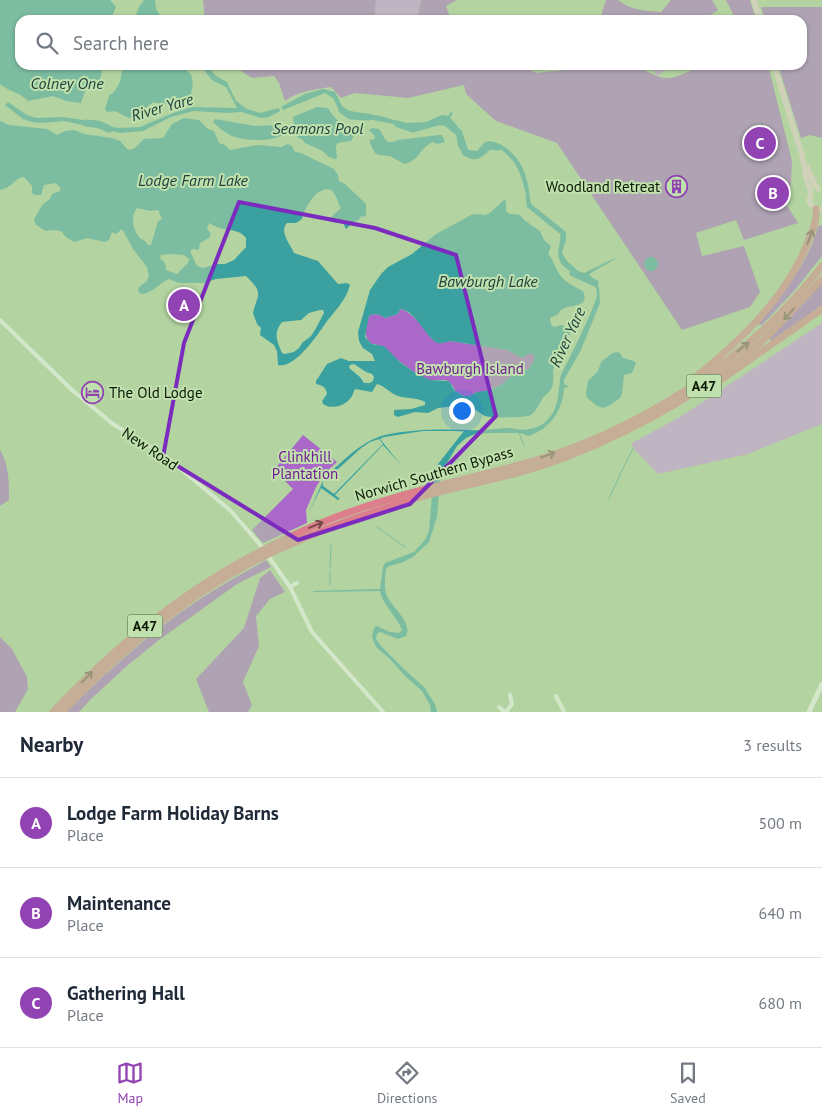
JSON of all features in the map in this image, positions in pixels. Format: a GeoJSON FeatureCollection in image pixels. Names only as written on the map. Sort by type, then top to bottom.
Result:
{"type":"FeatureCollection","features":[{"type":"Feature","properties":{"kind":"highway","name":"A47"},"geometry":{"type":"LineString","coordinates":[[598,437],[655,405],[684,386],[740,337],[766,310],[802,258],[816,222],[818,211]]}},
{"type":"Feature","properties":{"kind":"highway","name":"Norwich Southern Bypass"},"geometry":{"type":"LineString","coordinates":[[53,712],[94,669],[134,634],[189,593],[252,559],[273,549],[417,494],[524,463],[598,437],[681,393],[720,365],[776,318],[822,266]]}},
{"type":"Feature","properties":{"kind":"highway","name":"Norwich Southern Bypass"},"geometry":{"type":"LineString","coordinates":[[451,485],[523,471],[563,458],[630,430],[690,396],[737,362],[781,323],[822,278]]}},
{"type":"Feature","properties":{"kind":"highway","name":"A47"},"geometry":{"type":"LineString","coordinates":[[563,458],[622,437],[675,410],[719,382],[822,309]]}},
{"type":"Feature","properties":{"kind":"highway","name":"Norwich Southern Bypass"},"geometry":{"type":"LineString","coordinates":[[62,712],[130,647],[166,618],[252,559]]}},
{"type":"Feature","properties":{"kind":"main road"},"geometry":{"type":"LineString","coordinates":[[754,0],[758,15]]}},
{"type":"Feature","properties":{"kind":"main road"},"geometry":{"type":"LineString","coordinates":[[776,70],[802,155],[814,185],[820,189]]}},
{"type":"Feature","properties":{"kind":"main road"},"geometry":{"type":"LineString","coordinates":[[802,155],[811,193],[810,205],[818,211]]}},
{"type":"Feature","properties":{"kind":"main road"},"geometry":{"type":"LineString","coordinates":[[811,193],[820,189]]}},
{"type":"Feature","properties":{"kind":"street","name":"New Road"},"geometry":{"type":"LineString","coordinates":[[0,320],[72,390],[113,424],[164,456],[230,510],[262,548],[290,586],[312,632],[383,712]]}},
{"type":"Feature","properties":{"kind":"street"},"geometry":{"type":"LineString","coordinates":[[290,586],[297,583]]}},
{"type":"Feature","properties":{"kind":"street"},"geometry":{"type":"LineString","coordinates":[[809,712],[822,684]]}},
{"type":"Feature","properties":{"kind":"street"},"geometry":{"type":"LineString","coordinates":[[500,707],[505,712],[512,704],[510,696]]}},
{"type":"Feature","properties":{"kind":"street"},"geometry":{"type":"LineString","coordinates":[[556,696],[564,712]]}},
{"type":"Feature","properties":{"kind":"highlighted area"},"geometry":{"type":"Polygon","coordinates":[[[239,202],[375,228],[456,255],[496,416],[410,504],[298,540],[163,457],[184,343],[239,202]]]}},
{"type":"Feature","properties":{"kind":"shaded area"},"geometry":{"type":"Polygon","coordinates":[[[376,0],[421,0],[418,15],[374,15],[376,0]]]}},
{"type":"Feature","properties":{"kind":"shaded area"},"geometry":{"type":"Polygon","coordinates":[[[653,70],[666,70],[657,76],[653,70]]]}},
{"type":"Feature","properties":{"kind":"shaded area"},"geometry":{"type":"Polygon","coordinates":[[[822,323],[822,424],[748,454],[658,474],[633,448],[632,443],[680,417],[822,323]]]}},
{"type":"Feature","properties":{"kind":"green space"},"geometry":{"type":"Polygon","coordinates":[[[203,0],[376,0],[374,15],[204,15],[203,0]]]}},
{"type":"Feature","properties":{"kind":"green space"},"geometry":{"type":"Polygon","coordinates":[[[421,0],[457,0],[446,6],[449,15],[418,15],[421,0]]]}},
{"type":"Feature","properties":{"kind":"green space"},"geometry":{"type":"Polygon","coordinates":[[[606,0],[618,0],[633,8],[661,12],[671,0],[712,0],[718,10],[711,15],[602,15],[606,0]]]}},
{"type":"Feature","properties":{"kind":"green space"},"geometry":{"type":"Polygon","coordinates":[[[726,0],[750,0],[754,15],[734,15],[726,0]]]}},
{"type":"Feature","properties":{"kind":"green space"},"geometry":{"type":"Polygon","coordinates":[[[761,7],[822,7],[822,138],[810,135],[801,138],[780,70],[807,70],[807,15],[763,15],[761,7]]]}},
{"type":"Feature","properties":{"kind":"green space"},"geometry":{"type":"Polygon","coordinates":[[[240,70],[530,70],[536,73],[565,70],[645,70],[657,76],[670,78],[691,70],[769,70],[792,161],[791,184],[786,204],[798,223],[744,240],[736,220],[696,233],[702,256],[744,246],[760,292],[750,307],[682,330],[557,143],[496,121],[466,94],[464,85],[408,98],[355,93],[341,98],[331,87],[301,93],[285,101],[279,83],[274,76],[252,78],[240,70]]]}},
{"type":"Feature","properties":{"kind":"green space"},"geometry":{"type":"Polygon","coordinates":[[[822,225],[822,256],[795,290],[762,325],[756,324],[775,302],[801,266],[814,240],[818,226],[822,225]]]}},
{"type":"Feature","properties":{"kind":"green space"},"geometry":{"type":"Polygon","coordinates":[[[822,282],[822,305],[772,342],[769,338],[822,282]]]}},
{"type":"Feature","properties":{"kind":"green space","name":"Bawburgh Island"},"geometry":{"type":"Polygon","coordinates":[[[400,309],[415,318],[436,342],[450,341],[508,350],[522,358],[530,353],[535,358],[529,369],[517,374],[501,385],[484,392],[464,396],[455,391],[453,386],[446,380],[429,380],[369,341],[366,331],[369,316],[377,314],[385,318],[398,314],[400,309]]]}},
{"type":"Feature","properties":{"kind":"green space","name":"Clinkhill Plantation"},"geometry":{"type":"Polygon","coordinates":[[[303,435],[337,462],[325,473],[316,487],[306,510],[307,523],[263,543],[252,530],[293,489],[274,470],[303,435]]]}},
{"type":"Feature","properties":{"kind":"green space"},"geometry":{"type":"Polygon","coordinates":[[[0,450],[7,468],[9,500],[0,506],[0,450]]]}},
{"type":"Feature","properties":{"kind":"green space"},"geometry":{"type":"Polygon","coordinates":[[[266,560],[271,567],[237,584],[159,640],[128,665],[79,712],[66,712],[164,624],[208,594],[266,560]]]}},
{"type":"Feature","properties":{"kind":"green space"},"geometry":{"type":"Polygon","coordinates":[[[270,570],[285,592],[270,599],[256,616],[259,646],[243,682],[252,705],[248,712],[209,712],[196,679],[244,628],[260,578],[270,570]]]}},
{"type":"Feature","properties":{"kind":"green space"},"geometry":{"type":"Polygon","coordinates":[[[0,637],[12,649],[27,677],[28,689],[15,712],[0,712],[0,637]]]}},
{"type":"Feature","properties":{"kind":"water","name":"Colney One"},"geometry":{"type":"Polygon","coordinates":[[[0,0],[110,0],[116,7],[112,15],[15,15],[15,70],[102,70],[100,80],[87,86],[81,103],[66,101],[53,96],[28,101],[0,84],[0,0]]]}},
{"type":"Feature","properties":{"kind":"water"},"geometry":{"type":"Polygon","coordinates":[[[144,0],[155,0],[156,9],[160,15],[136,15],[144,0]]]}},
{"type":"Feature","properties":{"kind":"water"},"geometry":{"type":"Polygon","coordinates":[[[122,70],[186,70],[191,75],[193,82],[191,94],[188,97],[173,102],[153,102],[134,118],[129,118],[115,111],[107,112],[105,109],[109,96],[120,82],[122,70]]]}},
{"type":"Feature","properties":{"kind":"water"},"geometry":{"type":"Polygon","coordinates":[[[204,70],[210,70],[227,82],[236,101],[247,109],[260,113],[279,108],[280,111],[269,117],[261,118],[242,112],[194,111],[171,117],[143,131],[120,133],[64,121],[32,122],[23,119],[5,105],[8,102],[27,115],[37,118],[62,117],[118,128],[140,127],[191,107],[237,108],[226,87],[212,80],[204,70]]]}},
{"type":"Feature","properties":{"kind":"water"},"geometry":{"type":"Polygon","coordinates":[[[323,89],[335,92],[344,110],[380,116],[405,123],[426,122],[442,115],[448,116],[451,112],[453,113],[450,118],[461,133],[462,143],[469,150],[477,151],[487,141],[497,143],[510,152],[521,164],[527,179],[531,204],[566,232],[566,240],[562,252],[566,260],[578,271],[584,273],[615,258],[589,274],[599,287],[600,303],[581,350],[564,380],[564,384],[569,387],[564,388],[561,404],[554,418],[543,429],[529,436],[519,433],[475,434],[466,438],[457,446],[441,473],[437,517],[429,542],[413,557],[389,566],[386,569],[386,593],[404,619],[407,630],[406,636],[398,639],[380,632],[377,634],[376,639],[424,687],[435,704],[437,712],[431,712],[430,705],[422,691],[376,647],[372,637],[374,628],[377,626],[390,632],[399,633],[402,630],[381,596],[380,591],[313,591],[380,589],[385,563],[414,552],[425,540],[429,531],[434,471],[464,431],[423,431],[380,439],[401,465],[383,445],[335,495],[340,499],[338,500],[321,488],[309,512],[323,481],[323,486],[334,494],[383,444],[379,439],[370,442],[326,480],[324,478],[352,453],[376,438],[395,433],[427,430],[506,428],[526,430],[544,423],[554,410],[561,374],[590,315],[596,298],[596,287],[588,279],[570,271],[561,263],[558,255],[560,234],[527,207],[526,195],[519,172],[511,158],[505,153],[491,146],[484,149],[477,156],[466,154],[458,146],[456,133],[449,124],[443,121],[424,128],[415,128],[341,114],[333,98],[325,93],[283,110],[281,107],[305,94],[323,89]]]}},
{"type":"Feature","properties":{"kind":"water","name":"Seamons Pool"},"geometry":{"type":"Polygon","coordinates":[[[317,107],[328,108],[343,124],[363,128],[363,130],[357,130],[351,141],[338,143],[336,146],[337,158],[335,159],[298,138],[293,117],[317,107]]]}},
{"type":"Feature","properties":{"kind":"water","name":"Lodge Farm Lake"},"geometry":{"type":"Polygon","coordinates":[[[184,118],[199,120],[208,129],[214,131],[219,143],[225,145],[230,150],[258,145],[281,147],[288,144],[292,146],[295,152],[334,169],[339,181],[345,184],[366,204],[366,215],[364,217],[361,216],[359,220],[346,229],[343,223],[332,222],[330,218],[341,208],[333,191],[326,189],[316,194],[312,199],[302,219],[296,223],[287,223],[285,227],[286,238],[294,253],[318,261],[338,284],[347,283],[350,285],[342,302],[315,338],[304,352],[291,362],[278,365],[277,351],[274,345],[260,335],[261,328],[257,324],[253,313],[258,293],[255,286],[246,276],[216,279],[204,283],[179,283],[169,279],[149,292],[141,294],[138,291],[139,287],[147,281],[149,276],[147,267],[133,249],[122,229],[116,234],[112,232],[109,240],[105,242],[87,238],[74,242],[61,231],[46,231],[36,225],[34,219],[52,194],[60,191],[60,187],[55,183],[44,185],[41,195],[32,193],[32,186],[24,177],[0,190],[0,121],[9,125],[47,129],[57,135],[65,131],[74,130],[84,134],[112,138],[120,141],[130,150],[135,148],[144,139],[163,138],[172,124],[184,118]],[[137,208],[133,224],[136,232],[141,239],[148,245],[151,245],[158,221],[162,219],[158,210],[150,211],[137,208]],[[209,223],[207,229],[211,234],[209,238],[200,243],[199,249],[190,251],[197,266],[203,268],[225,264],[234,260],[246,247],[246,238],[240,233],[219,228],[209,223]],[[161,255],[160,258],[165,263],[166,270],[177,274],[188,263],[189,259],[184,255],[161,255]],[[320,310],[309,313],[301,320],[282,322],[279,326],[277,337],[282,353],[294,352],[299,348],[311,336],[324,313],[323,310],[320,310]]]}},
{"type":"Feature","properties":{"kind":"water"},"geometry":{"type":"Polygon","coordinates":[[[215,119],[255,126],[284,125],[286,130],[277,138],[243,139],[230,135],[214,123],[215,119]]]}},
{"type":"Feature","properties":{"kind":"water"},"geometry":{"type":"Polygon","coordinates":[[[373,128],[379,129],[386,140],[390,142],[442,135],[445,142],[437,144],[433,142],[414,160],[404,164],[390,156],[375,153],[370,143],[370,140],[375,139],[369,130],[373,128]]]}},
{"type":"Feature","properties":{"kind":"water","name":"Bawburgh Lake"},"geometry":{"type":"Polygon","coordinates":[[[504,200],[506,201],[506,211],[510,214],[520,215],[540,231],[544,240],[551,246],[548,254],[560,275],[567,282],[583,291],[585,296],[582,303],[562,309],[557,315],[550,318],[551,325],[554,327],[562,325],[571,330],[554,368],[552,387],[534,412],[531,415],[522,417],[488,417],[475,410],[470,411],[465,405],[438,408],[428,413],[415,412],[398,417],[394,415],[394,410],[411,409],[425,405],[425,402],[419,399],[398,396],[377,384],[372,392],[355,389],[352,396],[343,405],[330,407],[323,404],[322,401],[327,394],[326,390],[316,384],[316,381],[327,364],[341,358],[349,361],[375,361],[372,354],[363,348],[359,341],[358,332],[370,290],[381,274],[388,267],[412,254],[436,234],[473,214],[485,215],[490,213],[504,200]],[[400,309],[398,314],[385,318],[377,314],[369,316],[365,337],[372,344],[384,346],[400,362],[414,372],[430,380],[449,381],[455,391],[464,396],[470,396],[501,385],[510,377],[529,369],[535,358],[530,353],[522,358],[508,350],[450,341],[438,343],[430,337],[411,314],[400,309]],[[354,364],[350,365],[349,368],[364,383],[373,381],[374,377],[372,374],[354,364]]]}},
{"type":"Feature","properties":{"kind":"water"},"geometry":{"type":"Polygon","coordinates":[[[651,257],[656,259],[658,264],[656,269],[651,271],[646,269],[644,264],[646,259],[651,257]]]}},
{"type":"Feature","properties":{"kind":"water"},"geometry":{"type":"Polygon","coordinates":[[[616,352],[620,353],[623,358],[636,363],[632,373],[624,375],[620,398],[603,408],[587,398],[588,381],[598,371],[601,362],[616,352]]]}},
{"type":"Feature","properties":{"kind":"waterway","name":"River Yare"},"geometry":{"type":"LineString","coordinates":[[342,110],[350,116],[368,117]]}},
{"type":"Feature","properties":{"kind":"waterway","name":"River Yare"},"geometry":{"type":"LineString","coordinates":[[398,124],[413,129],[438,122],[446,122],[459,133],[465,152],[472,156],[481,154],[489,146],[498,147]]}},
{"type":"Feature","properties":{"kind":"waterway","name":"River Yare"},"geometry":{"type":"LineString","coordinates":[[86,123],[98,124],[109,129]]}},
{"type":"Feature","properties":{"kind":"waterway","name":"River Yare"},"geometry":{"type":"LineString","coordinates":[[573,273],[595,283]]}},
{"type":"Feature","properties":{"kind":"waterway"},"geometry":{"type":"LineString","coordinates":[[519,433],[524,446]]}},
{"type":"Feature","properties":{"kind":"waterway"},"geometry":{"type":"LineString","coordinates":[[626,463],[633,448]]}},
{"type":"Feature","properties":{"kind":"waterway"},"geometry":{"type":"LineString","coordinates":[[609,499],[625,464]]}},
{"type":"Feature","properties":{"kind":"waterway"},"geometry":{"type":"LineString","coordinates":[[377,527],[405,547]]}},
{"type":"Feature","properties":{"kind":"waterway"},"geometry":{"type":"LineString","coordinates":[[330,568],[331,545]]}},
{"type":"Feature","properties":{"kind":"waterway"},"geometry":{"type":"LineString","coordinates":[[330,571],[330,585]]}},
{"type":"Feature","properties":{"kind":"place","name":"Gathering Hall"},"geometry":{"type":"Point","coordinates":[760,143]}},
{"type":"Feature","properties":{"kind":"place","name":"Woodland Retreat"},"geometry":{"type":"Point","coordinates":[676,187]}},
{"type":"Feature","properties":{"kind":"place","name":"Maintenance"},"geometry":{"type":"Point","coordinates":[773,193]}},
{"type":"Feature","properties":{"kind":"place","name":"Lodge Farm Holiday Barns"},"geometry":{"type":"Point","coordinates":[184,305]}},
{"type":"Feature","properties":{"kind":"place","name":"The Old Lodge"},"geometry":{"type":"Point","coordinates":[93,393]}}]}
